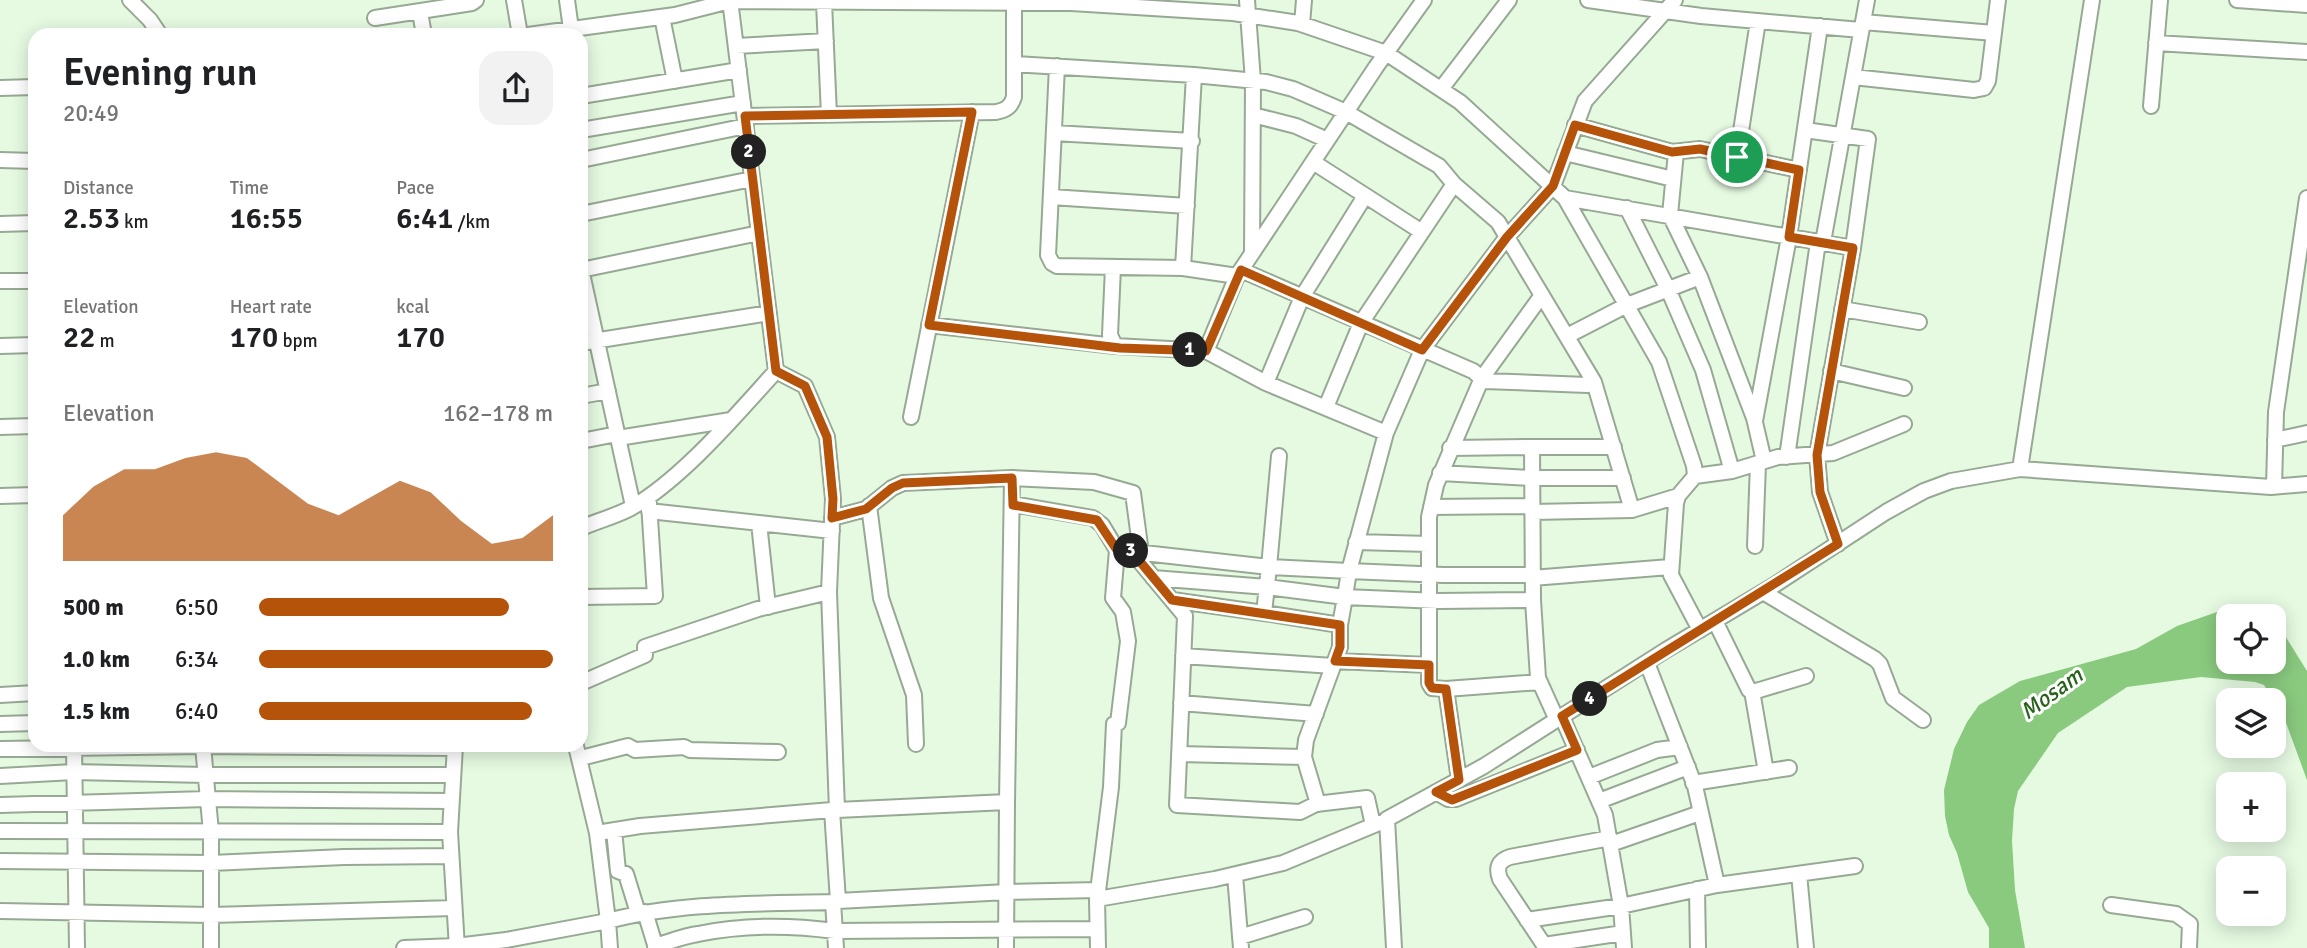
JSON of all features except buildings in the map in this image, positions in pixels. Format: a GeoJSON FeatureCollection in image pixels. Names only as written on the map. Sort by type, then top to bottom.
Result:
{"type":"FeatureCollection","features":[{"type":"Feature","properties":{"kind":"street"},"geometry":{"type":"LineString","coordinates":[[130,0],[155,28]]}},
{"type":"Feature","properties":{"kind":"street"},"geometry":{"type":"LineString","coordinates":[[144,0],[150,20]]}},
{"type":"Feature","properties":{"kind":"street"},"geometry":{"type":"LineString","coordinates":[[375,18],[472,3],[476,0]]}},
{"type":"Feature","properties":{"kind":"street"},"geometry":{"type":"LineString","coordinates":[[514,0],[519,28]]}},
{"type":"Feature","properties":{"kind":"street"},"geometry":{"type":"LineString","coordinates":[[567,0],[571,28]]}},
{"type":"Feature","properties":{"kind":"street"},"geometry":{"type":"LineString","coordinates":[[579,28],[662,17],[730,0],[1112,3],[1249,15],[1302,24],[1386,53],[1460,102],[1565,198],[1659,362],[1695,476]]}},
{"type":"Feature","properties":{"kind":"street"},"geometry":{"type":"LineString","coordinates":[[588,525],[633,506],[668,482],[776,371],[730,0]]}},
{"type":"Feature","properties":{"kind":"street"},"geometry":{"type":"LineString","coordinates":[[1247,0],[1252,81],[1252,254]]}},
{"type":"Feature","properties":{"kind":"street"},"geometry":{"type":"LineString","coordinates":[[1302,24],[1304,0]]}},
{"type":"Feature","properties":{"kind":"street"},"geometry":{"type":"LineString","coordinates":[[1206,351],[1239,273],[1424,0]]}},
{"type":"Feature","properties":{"kind":"street"},"geometry":{"type":"LineString","coordinates":[[1440,89],[1509,0]]}},
{"type":"Feature","properties":{"kind":"street"},"geometry":{"type":"LineString","coordinates":[[1588,0],[1758,21],[1994,33]]}},
{"type":"Feature","properties":{"kind":"street"},"geometry":{"type":"LineString","coordinates":[[1318,804],[1304,757],[1306,740],[1340,647],[1340,625],[1349,571],[1386,433],[1422,350],[1507,237],[1553,186],[1581,107],[1590,94],[1675,0]]}},
{"type":"Feature","properties":{"kind":"street"},"geometry":{"type":"LineString","coordinates":[[1787,457],[1820,242],[1867,0]]}},
{"type":"Feature","properties":{"kind":"street"},"geometry":{"type":"LineString","coordinates":[[1853,77],[1980,90],[1988,81],[1998,0]]}},
{"type":"Feature","properties":{"kind":"street"},"geometry":{"type":"LineString","coordinates":[[2020,469],[2092,0]]}},
{"type":"Feature","properties":{"kind":"street"},"geometry":{"type":"LineString","coordinates":[[2151,106],[2160,0]]}},
{"type":"Feature","properties":{"kind":"street"},"geometry":{"type":"LineString","coordinates":[[2236,0],[2307,5]]}},
{"type":"Feature","properties":{"kind":"street"},"geometry":{"type":"LineString","coordinates":[[824,2],[829,115]]}},
{"type":"Feature","properties":{"kind":"street"},"geometry":{"type":"LineString","coordinates":[[588,129],[744,115],[1005,110],[1012,105],[1014,2]]}},
{"type":"Feature","properties":{"kind":"street"},"geometry":{"type":"LineString","coordinates":[[420,12],[423,28]]}},
{"type":"Feature","properties":{"kind":"street"},"geometry":{"type":"LineString","coordinates":[[662,17],[675,81]]}},
{"type":"Feature","properties":{"kind":"street"},"geometry":{"type":"LineString","coordinates":[[1737,157],[1758,21]]}},
{"type":"Feature","properties":{"kind":"street"},"geometry":{"type":"LineString","coordinates":[[1755,421],[1789,237],[1820,26]]}},
{"type":"Feature","properties":{"kind":"street"},"geometry":{"type":"LineString","coordinates":[[736,46],[826,41]]}},
{"type":"Feature","properties":{"kind":"street"},"geometry":{"type":"LineString","coordinates":[[2156,43],[2307,52]]}},
{"type":"Feature","properties":{"kind":"street"},"geometry":{"type":"LineString","coordinates":[[1014,64],[1194,75],[1252,81],[1293,89],[1346,112],[1439,166],[1454,184],[1498,222],[1594,382],[1632,510]]}},
{"type":"Feature","properties":{"kind":"street"},"geometry":{"type":"LineString","coordinates":[[1056,66],[1048,255],[1052,263],[1239,273],[1474,371],[1485,381],[1587,385],[1594,382]]}},
{"type":"Feature","properties":{"kind":"street"},"geometry":{"type":"LineString","coordinates":[[588,95],[739,70]]}},
{"type":"Feature","properties":{"kind":"street"},"geometry":{"type":"LineString","coordinates":[[1183,268],[1194,75]]}},
{"type":"Feature","properties":{"kind":"street"},"geometry":{"type":"LineString","coordinates":[[0,88],[28,87]]}},
{"type":"Feature","properties":{"kind":"street"},"geometry":{"type":"LineString","coordinates":[[911,418],[972,112]]}},
{"type":"Feature","properties":{"kind":"street"},"geometry":{"type":"LineString","coordinates":[[588,158],[744,115]]}},
{"type":"Feature","properties":{"kind":"street"},"geometry":{"type":"LineString","coordinates":[[1252,115],[1296,126],[1327,140]]}},
{"type":"Feature","properties":{"kind":"street"},"geometry":{"type":"LineString","coordinates":[[1575,125],[1676,152],[1694,148],[1799,170]]}},
{"type":"Feature","properties":{"kind":"street"},"geometry":{"type":"LineString","coordinates":[[1805,130],[1868,139],[1853,248],[1817,455],[1820,492],[1838,544]]}},
{"type":"Feature","properties":{"kind":"street"},"geometry":{"type":"LineString","coordinates":[[1054,133],[1192,141]]}},
{"type":"Feature","properties":{"kind":"street"},"geometry":{"type":"LineString","coordinates":[[1676,152],[1670,215],[1700,277],[1755,421],[1761,462],[1755,546]]}},
{"type":"Feature","properties":{"kind":"street"},"geometry":{"type":"LineString","coordinates":[[1565,153],[1673,179]]}},
{"type":"Feature","properties":{"kind":"street"},"geometry":{"type":"LineString","coordinates":[[0,160],[28,161]]}},
{"type":"Feature","properties":{"kind":"street"},"geometry":{"type":"LineString","coordinates":[[1313,162],[1422,232]]}},
{"type":"Feature","properties":{"kind":"street"},"geometry":{"type":"LineString","coordinates":[[588,213],[752,180]]}},
{"type":"Feature","properties":{"kind":"street"},"geometry":{"type":"LineString","coordinates":[[1326,407],[1360,323],[1454,184]]}},
{"type":"Feature","properties":{"kind":"street"},"geometry":{"type":"LineString","coordinates":[[1266,383],[1302,297],[1365,196]]}},
{"type":"Feature","properties":{"kind":"street"},"geometry":{"type":"LineString","coordinates":[[1051,197],[1187,206]]}},
{"type":"Feature","properties":{"kind":"street"},"geometry":{"type":"LineString","coordinates":[[1565,198],[1853,248]]}},
{"type":"Feature","properties":{"kind":"street"},"geometry":{"type":"LineString","coordinates":[[2274,487],[2276,412],[2301,273],[2307,198]]}},
{"type":"Feature","properties":{"kind":"street"},"geometry":{"type":"LineString","coordinates":[[1626,208],[1668,289],[1706,376],[1732,471]]}},
{"type":"Feature","properties":{"kind":"street"},"geometry":{"type":"LineString","coordinates":[[0,224],[28,223]]}},
{"type":"Feature","properties":{"kind":"street"},"geometry":{"type":"LineString","coordinates":[[588,269],[759,233]]}},
{"type":"Feature","properties":{"kind":"street"},"geometry":{"type":"LineString","coordinates":[[1113,267],[1110,335],[1115,346]]}},
{"type":"Feature","properties":{"kind":"street"},"geometry":{"type":"LineString","coordinates":[[1567,336],[1627,305],[1700,277]]}},
{"type":"Feature","properties":{"kind":"street"},"geometry":{"type":"LineString","coordinates":[[0,281],[28,281]]}},
{"type":"Feature","properties":{"kind":"street"},"geometry":{"type":"LineString","coordinates":[[1540,682],[1432,688],[1429,683],[1429,544],[1431,507],[1450,448],[1482,378],[1542,295]]}},
{"type":"Feature","properties":{"kind":"street"},"geometry":{"type":"LineString","coordinates":[[588,308],[633,506]]}},
{"type":"Feature","properties":{"kind":"street"},"geometry":{"type":"LineString","coordinates":[[1842,309],[1919,322]]}},
{"type":"Feature","properties":{"kind":"street"},"geometry":{"type":"LineString","coordinates":[[588,342],[769,313]]}},
{"type":"Feature","properties":{"kind":"street"},"geometry":{"type":"LineString","coordinates":[[929,325],[1115,346],[1206,351],[1266,383],[1386,433]]}},
{"type":"Feature","properties":{"kind":"street"},"geometry":{"type":"LineString","coordinates":[[0,346],[28,345]]}},
{"type":"Feature","properties":{"kind":"street"},"geometry":{"type":"LineString","coordinates":[[776,371],[805,386],[827,437],[833,499],[829,592],[836,948]]}},
{"type":"Feature","properties":{"kind":"street"},"geometry":{"type":"LineString","coordinates":[[1831,371],[1904,388]]}},
{"type":"Feature","properties":{"kind":"street"},"geometry":{"type":"LineString","coordinates":[[588,395],[608,391]]}},
{"type":"Feature","properties":{"kind":"street"},"geometry":{"type":"LineString","coordinates":[[588,439],[731,420]]}},
{"type":"Feature","properties":{"kind":"street"},"geometry":{"type":"LineString","coordinates":[[1431,507],[1632,510],[1678,496],[1695,476],[1732,471],[1787,457],[1839,452],[1904,424]]}},
{"type":"Feature","properties":{"kind":"street"},"geometry":{"type":"LineString","coordinates":[[0,427],[28,426]]}},
{"type":"Feature","properties":{"kind":"street"},"geometry":{"type":"LineString","coordinates":[[2275,440],[2307,433]]}},
{"type":"Feature","properties":{"kind":"street"},"geometry":{"type":"LineString","coordinates":[[1532,447],[1532,600],[1540,682],[1577,750],[1605,815],[1611,841],[1624,948]]}},
{"type":"Feature","properties":{"kind":"street"},"geometry":{"type":"LineString","coordinates":[[1450,448],[1614,447]]}},
{"type":"Feature","properties":{"kind":"street"},"geometry":{"type":"LineString","coordinates":[[1264,613],[1279,456]]}},
{"type":"Feature","properties":{"kind":"street"},"geometry":{"type":"LineString","coordinates":[[404,948],[456,947],[506,940],[642,913],[713,906],[1007,892],[1098,894],[1235,875],[1283,863],[1373,825],[1459,780],[1924,491],[1951,481],[2020,469],[2274,487],[2307,484]]}},
{"type":"Feature","properties":{"kind":"street"},"geometry":{"type":"LineString","coordinates":[[1440,473],[1532,478],[1623,478]]}},
{"type":"Feature","properties":{"kind":"street"},"geometry":{"type":"LineString","coordinates":[[649,511],[759,523],[832,524],[861,512],[892,488],[903,483],[1012,478],[1094,482],[1133,493],[1130,551],[1114,598],[1123,612],[1128,641],[1118,723],[1114,724],[1111,787],[1098,894],[1098,948]]}},
{"type":"Feature","properties":{"kind":"street"},"geometry":{"type":"LineString","coordinates":[[1006,948],[1012,478]]}},
{"type":"Feature","properties":{"kind":"street"},"geometry":{"type":"LineString","coordinates":[[0,496],[28,495]]}},
{"type":"Feature","properties":{"kind":"street"},"geometry":{"type":"LineString","coordinates":[[588,597],[655,596],[649,495]]}},
{"type":"Feature","properties":{"kind":"street"},"geometry":{"type":"LineString","coordinates":[[1678,496],[1670,567],[1674,583],[1700,630]]}},
{"type":"Feature","properties":{"kind":"street"},"geometry":{"type":"LineString","coordinates":[[1013,505],[1093,518],[1130,551],[1185,616],[1178,805],[1300,812],[1318,804],[1367,798],[1373,825]]}},
{"type":"Feature","properties":{"kind":"street"},"geometry":{"type":"LineString","coordinates":[[869,506],[881,598],[914,695],[916,744]]}},
{"type":"Feature","properties":{"kind":"street"},"geometry":{"type":"LineString","coordinates":[[759,523],[768,607]]}},
{"type":"Feature","properties":{"kind":"street"},"geometry":{"type":"LineString","coordinates":[[1356,542],[1429,544]]}},
{"type":"Feature","properties":{"kind":"street"},"geometry":{"type":"LineString","coordinates":[[1130,551],[1269,567],[1429,575],[1532,577],[1670,567]]}},
{"type":"Feature","properties":{"kind":"street"},"geometry":{"type":"LineString","coordinates":[[1153,578],[1267,587],[1345,597],[1532,600]]}},
{"type":"Feature","properties":{"kind":"street"},"geometry":{"type":"LineString","coordinates":[[588,680],[645,655],[645,647],[768,607],[829,592]]}},
{"type":"Feature","properties":{"kind":"street"},"geometry":{"type":"LineString","coordinates":[[1763,592],[1875,659],[1880,664],[1889,693],[1923,720]]}},
{"type":"Feature","properties":{"kind":"street"},"geometry":{"type":"LineString","coordinates":[[1172,600],[1340,625]]}},
{"type":"Feature","properties":{"kind":"street"},"geometry":{"type":"LineString","coordinates":[[1715,621],[1747,688],[1752,691],[1806,676]]}},
{"type":"Feature","properties":{"kind":"street"},"geometry":{"type":"LineString","coordinates":[[1183,656],[1334,664],[1429,665]]}},
{"type":"Feature","properties":{"kind":"street"},"geometry":{"type":"LineString","coordinates":[[1647,663],[1688,767],[1717,885]]}},
{"type":"Feature","properties":{"kind":"street"},"geometry":{"type":"LineString","coordinates":[[1446,689],[1459,780]]}},
{"type":"Feature","properties":{"kind":"street"},"geometry":{"type":"LineString","coordinates":[[1752,691],[1766,772]]}},
{"type":"Feature","properties":{"kind":"street"},"geometry":{"type":"LineString","coordinates":[[0,695],[28,693]]}},
{"type":"Feature","properties":{"kind":"street"},"geometry":{"type":"LineString","coordinates":[[1181,703],[1316,714]]}},
{"type":"Feature","properties":{"kind":"street"},"geometry":{"type":"LineString","coordinates":[[0,724],[28,723]]}},
{"type":"Feature","properties":{"kind":"street"},"geometry":{"type":"LineString","coordinates":[[588,751],[628,746],[635,750],[684,747],[690,750],[778,752]]}},
{"type":"Feature","properties":{"kind":"street"},"geometry":{"type":"LineString","coordinates":[[1589,777],[1657,750],[1680,747]]}},
{"type":"Feature","properties":{"kind":"street"},"geometry":{"type":"LineString","coordinates":[[0,749],[28,748]]}},
{"type":"Feature","properties":{"kind":"street"},"geometry":{"type":"LineString","coordinates":[[1436,792],[1448,799],[1456,799],[1577,750]]}},
{"type":"Feature","properties":{"kind":"street"},"geometry":{"type":"LineString","coordinates":[[74,752],[78,948]]}},
{"type":"Feature","properties":{"kind":"street"},"geometry":{"type":"LineString","coordinates":[[203,752],[211,832],[211,948]]}},
{"type":"Feature","properties":{"kind":"street"},"geometry":{"type":"LineString","coordinates":[[455,752],[450,832],[456,947]]}},
{"type":"Feature","properties":{"kind":"street"},"geometry":{"type":"LineString","coordinates":[[578,752],[597,833],[610,948]]}},
{"type":"Feature","properties":{"kind":"street"},"geometry":{"type":"LineString","coordinates":[[1180,754],[1304,757]]}},
{"type":"Feature","properties":{"kind":"street"},"geometry":{"type":"LineString","coordinates":[[1599,802],[1688,767]]}},
{"type":"Feature","properties":{"kind":"street"},"geometry":{"type":"LineString","coordinates":[[1693,783],[1789,768]]}},
{"type":"Feature","properties":{"kind":"street"},"geometry":{"type":"LineString","coordinates":[[0,776],[74,772],[453,775]]}},
{"type":"Feature","properties":{"kind":"street"},"geometry":{"type":"LineString","coordinates":[[0,805],[207,799],[452,802]]}},
{"type":"Feature","properties":{"kind":"street"},"geometry":{"type":"LineString","coordinates":[[597,833],[834,810],[1007,802]]}},
{"type":"Feature","properties":{"kind":"street"},"geometry":{"type":"LineString","coordinates":[[1623,933],[1545,947],[1500,879],[1497,872],[1499,864],[1503,859],[1611,841],[1700,813]]}},
{"type":"Feature","properties":{"kind":"street"},"geometry":{"type":"LineString","coordinates":[[1387,819],[1394,948]]}},
{"type":"Feature","properties":{"kind":"street"},"geometry":{"type":"LineString","coordinates":[[614,830],[618,871],[626,874],[656,947],[698,933],[768,927],[807,927],[835,931],[1097,929]]}},
{"type":"Feature","properties":{"kind":"street"},"geometry":{"type":"LineString","coordinates":[[0,831],[450,832]]}},
{"type":"Feature","properties":{"kind":"street"},"geometry":{"type":"LineString","coordinates":[[0,861],[211,863],[344,857],[452,856]]}},
{"type":"Feature","properties":{"kind":"street"},"geometry":{"type":"LineString","coordinates":[[1527,920],[1620,906],[1717,885],[1855,866]]}},
{"type":"Feature","properties":{"kind":"street"},"geometry":{"type":"LineString","coordinates":[[1799,874],[1806,948]]}},
{"type":"Feature","properties":{"kind":"street"},"geometry":{"type":"LineString","coordinates":[[1235,875],[1240,943],[1305,916]]}},
{"type":"Feature","properties":{"kind":"street"},"geometry":{"type":"LineString","coordinates":[[1698,889],[1698,948]]}},
{"type":"Feature","properties":{"kind":"street"},"geometry":{"type":"LineString","coordinates":[[2111,905],[2176,914],[2190,924],[2189,948]]}},
{"type":"Feature","properties":{"kind":"street"},"geometry":{"type":"LineString","coordinates":[[0,911],[211,915],[454,908]]}},
{"type":"Feature","properties":{"kind":"water","name":"Mosam"},"geometry":{"type":"Polygon","coordinates":[[[2216,612],[2216,674],[2286,674],[2286,637],[2307,671],[2307,780],[2286,723],[2286,688],[2266,688],[2255,682],[2201,677],[2127,687],[2058,733],[2018,791],[2012,841],[2015,890],[2025,948],[1989,948],[1989,928],[1968,892],[1945,816],[1944,790],[1954,749],[1967,722],[1979,705],[2020,681],[2136,649],[2177,626],[2216,612]]]}},
{"type":"Feature","properties":{"kind":"route"},"geometry":{"type":"LineString","coordinates":[[972,112],[929,325],[1120,348],[1206,351],[1241,270],[1422,350],[1507,237],[1553,186],[1575,125],[1672,152],[1694,148],[1737,157],[1799,170],[1789,237],[1853,248],[1817,455],[1820,492],[1838,544],[1562,716],[1577,750],[1452,800],[1436,792],[1459,780],[1446,689],[1432,688],[1429,683],[1429,665],[1335,661],[1340,647],[1340,625],[1172,600],[1132,552],[1117,550],[1097,520],[1013,505],[1012,478],[903,483],[892,488],[861,512],[832,518],[833,499],[827,437],[805,386],[776,371],[745,116],[972,112]]}}]}
